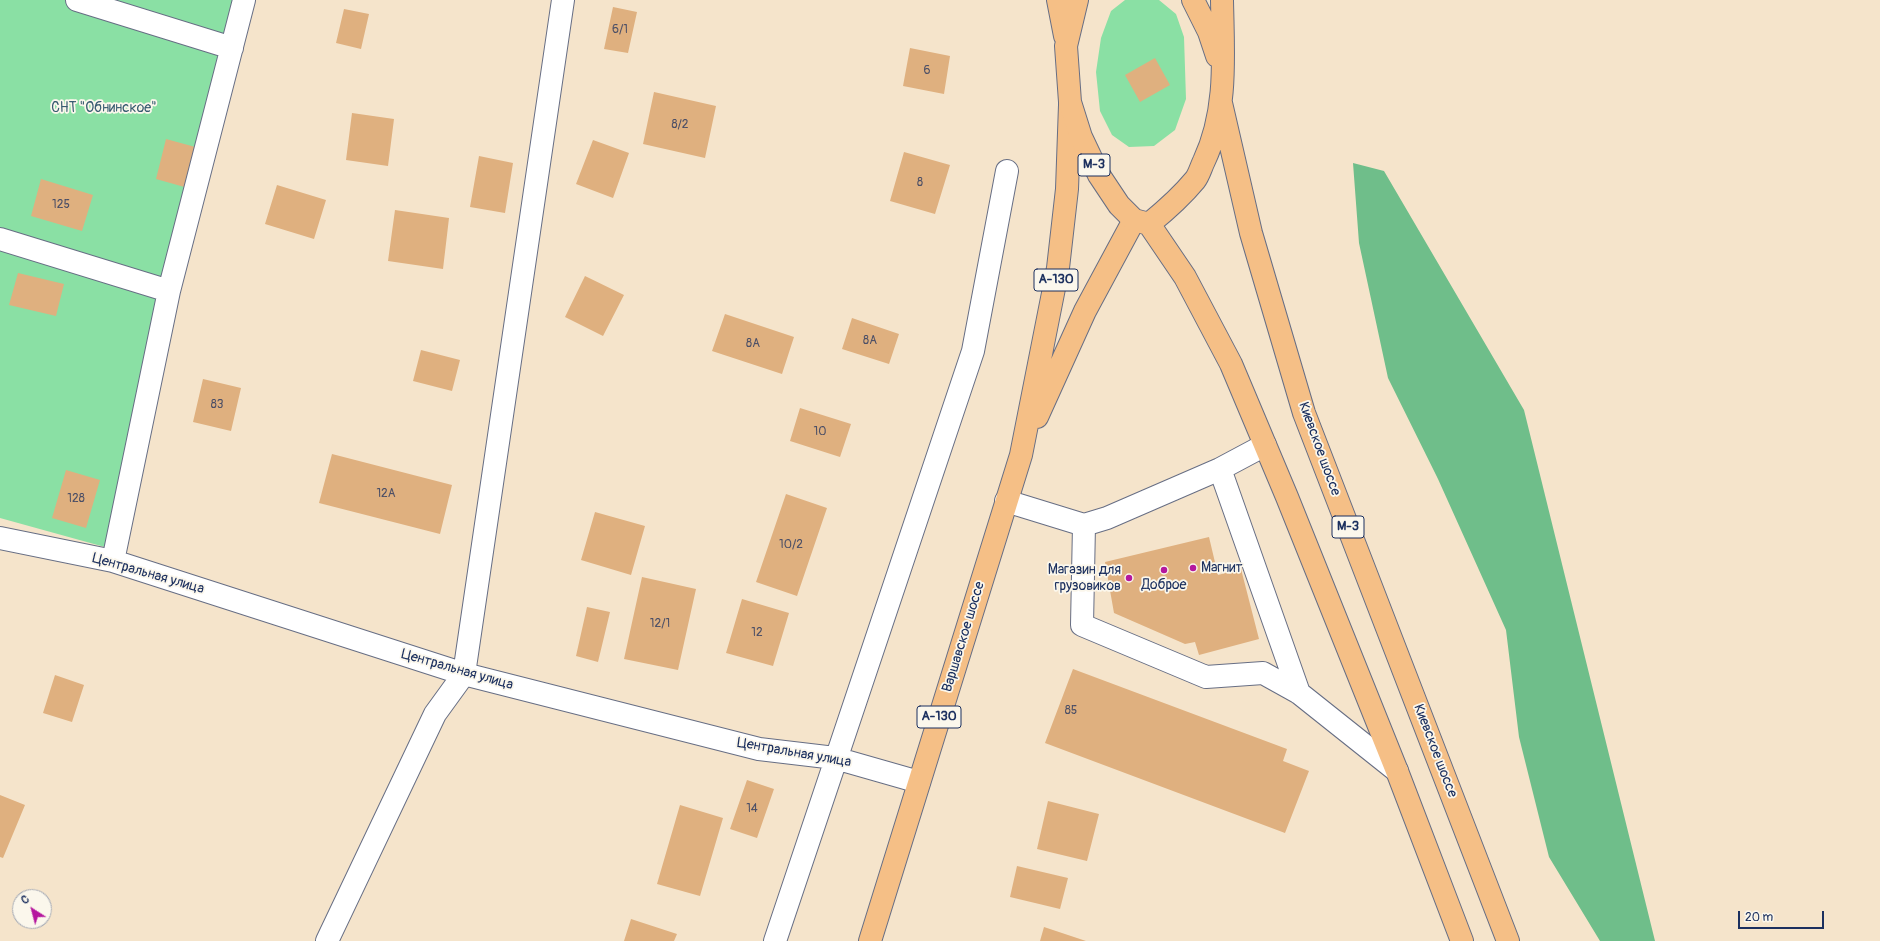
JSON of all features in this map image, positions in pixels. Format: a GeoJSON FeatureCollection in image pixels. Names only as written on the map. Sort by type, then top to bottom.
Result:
{"type":"FeatureCollection","features":[{"type":"Feature","properties":{"kind":"main road","name":"М-3"},"geometry":{"type":"LineString","coordinates":[[1058,0],[1066,46],[1070,102],[1081,138],[1099,175],[1119,205],[1141,222],[1185,277],[1231,364],[1397,771],[1462,941]]}},
{"type":"Feature","properties":{"kind":"main road"},"geometry":{"type":"LineString","coordinates":[[1066,46],[1077,0]]}},
{"type":"Feature","properties":{"kind":"main road","name":"М-3"},"geometry":{"type":"LineString","coordinates":[[1193,0],[1209,32],[1223,76],[1221,103]]}},
{"type":"Feature","properties":{"kind":"main road"},"geometry":{"type":"LineString","coordinates":[[1222,0],[1223,76]]}},
{"type":"Feature","properties":{"kind":"main road","name":"А-130"},"geometry":{"type":"LineString","coordinates":[[1007,497],[1020,455],[1058,268],[1067,189],[1070,102]]}},
{"type":"Feature","properties":{"kind":"main road","name":"А-130"},"geometry":{"type":"LineString","coordinates":[[1020,455],[1085,311],[1141,222],[1169,208],[1196,179],[1212,145],[1221,103]]}},
{"type":"Feature","properties":{"kind":"main road","name":"Киевское шоссе"},"geometry":{"type":"LineString","coordinates":[[1221,103],[1251,233],[1304,413],[1508,941]]}},
{"type":"Feature","properties":{"kind":"main road","name":"Варшавское шоссе"},"geometry":{"type":"LineString","coordinates":[[870,941],[1007,497]]}},
{"type":"Feature","properties":{"kind":"street"},"geometry":{"type":"LineString","coordinates":[[77,0],[232,48]]}},
{"type":"Feature","properties":{"kind":"street"},"geometry":{"type":"LineString","coordinates":[[113,561],[169,291],[244,0]]}},
{"type":"Feature","properties":{"kind":"street"},"geometry":{"type":"LineString","coordinates":[[327,941],[435,714],[464,674],[563,0]]}},
{"type":"Feature","properties":{"kind":"street"},"geometry":{"type":"LineString","coordinates":[[775,941],[835,758],[973,351],[1007,171]]}},
{"type":"Feature","properties":{"kind":"street"},"geometry":{"type":"LineString","coordinates":[[0,239],[169,291]]}},
{"type":"Feature","properties":{"kind":"street"},"geometry":{"type":"LineString","coordinates":[[1007,497],[1084,525],[1107,518],[1220,469],[1265,445]]}},
{"type":"Feature","properties":{"kind":"street"},"geometry":{"type":"LineString","coordinates":[[1220,469],[1299,692]]}},
{"type":"Feature","properties":{"kind":"street"},"geometry":{"type":"LineString","coordinates":[[1084,525],[1082,625],[1206,677],[1263,673],[1299,692],[1397,771]]}},
{"type":"Feature","properties":{"kind":"street","name":"Центральная улица"},"geometry":{"type":"LineString","coordinates":[[0,538],[113,561],[464,674],[759,749],[835,758],[919,782]]}},
{"type":"Feature","properties":{"kind":"green space","name":"СНТ \"Обнинское\""},"geometry":{"type":"Polygon","coordinates":[[[0,0],[235,0],[112,549],[0,518],[0,0]]]}},
{"type":"Feature","properties":{"kind":"green space"},"geometry":{"type":"Polygon","coordinates":[[[1125,0],[1159,0],[1176,14],[1184,37],[1186,99],[1175,130],[1154,146],[1129,147],[1112,135],[1100,111],[1096,72],[1101,38],[1111,11],[1125,0]]]}},
{"type":"Feature","properties":{"kind":"green space"},"geometry":{"type":"Polygon","coordinates":[[[1353,163],[1384,171],[1524,410],[1655,941],[1600,941],[1549,857],[1519,737],[1506,630],[1438,479],[1388,378],[1359,243],[1353,163]]]}},
{"type":"Feature","properties":{"kind":"building"},"geometry":{"type":"Polygon","coordinates":[[[613,7],[637,12],[628,53],[604,49],[613,7]]]}},
{"type":"Feature","properties":{"kind":"building"},"geometry":{"type":"Polygon","coordinates":[[[344,9],[369,14],[361,49],[336,43],[344,9]]]}},
{"type":"Feature","properties":{"kind":"building"},"geometry":{"type":"Polygon","coordinates":[[[910,48],[950,56],[944,94],[903,86],[910,48]]]}},
{"type":"Feature","properties":{"kind":"building"},"geometry":{"type":"Polygon","coordinates":[[[1155,58],[1170,85],[1140,102],[1125,75],[1155,58]]]}},
{"type":"Feature","properties":{"kind":"building"},"geometry":{"type":"Polygon","coordinates":[[[654,92],[716,106],[705,158],[643,144],[654,92]]]}},
{"type":"Feature","properties":{"kind":"building"},"geometry":{"type":"Polygon","coordinates":[[[352,113],[394,119],[388,166],[346,160],[352,113]]]}},
{"type":"Feature","properties":{"kind":"building"},"geometry":{"type":"Polygon","coordinates":[[[166,139],[199,148],[188,188],[156,179],[166,139]]]}},
{"type":"Feature","properties":{"kind":"building"},"geometry":{"type":"Polygon","coordinates":[[[593,140],[629,153],[613,198],[576,184],[593,140]]]}},
{"type":"Feature","properties":{"kind":"building"},"geometry":{"type":"Polygon","coordinates":[[[904,152],[950,165],[935,214],[890,201],[904,152]]]}},
{"type":"Feature","properties":{"kind":"building"},"geometry":{"type":"Polygon","coordinates":[[[479,156],[513,163],[505,213],[470,207],[479,156]]]}},
{"type":"Feature","properties":{"kind":"building"},"geometry":{"type":"Polygon","coordinates":[[[41,179],[93,195],[82,231],[31,216],[41,179]]]}},
{"type":"Feature","properties":{"kind":"building"},"geometry":{"type":"Polygon","coordinates":[[[277,185],[326,200],[314,239],[265,224],[277,185]]]}},
{"type":"Feature","properties":{"kind":"building"},"geometry":{"type":"Polygon","coordinates":[[[395,210],[449,218],[443,269],[388,261],[395,210]]]}},
{"type":"Feature","properties":{"kind":"building"},"geometry":{"type":"Polygon","coordinates":[[[18,273],[64,284],[56,316],[9,305],[18,273]]]}},
{"type":"Feature","properties":{"kind":"building"},"geometry":{"type":"Polygon","coordinates":[[[585,276],[624,295],[603,336],[565,317],[585,276]]]}},
{"type":"Feature","properties":{"kind":"building"},"geometry":{"type":"Polygon","coordinates":[[[725,314],[794,337],[782,374],[712,351],[725,314]]]}},
{"type":"Feature","properties":{"kind":"building"},"geometry":{"type":"Polygon","coordinates":[[[852,318],[899,334],[889,364],[842,349],[852,318]]]}},
{"type":"Feature","properties":{"kind":"building"},"geometry":{"type":"Polygon","coordinates":[[[421,350],[460,360],[452,391],[413,381],[421,350]]]}},
{"type":"Feature","properties":{"kind":"building"},"geometry":{"type":"Polygon","coordinates":[[[203,379],[241,388],[231,431],[193,422],[203,379]]]}},
{"type":"Feature","properties":{"kind":"building"},"geometry":{"type":"Polygon","coordinates":[[[800,408],[851,424],[840,457],[790,441],[800,408]]]}},
{"type":"Feature","properties":{"kind":"building"},"geometry":{"type":"Polygon","coordinates":[[[332,454],[452,485],[440,534],[319,503],[332,454]]]}},
{"type":"Feature","properties":{"kind":"building"},"geometry":{"type":"Polygon","coordinates":[[[66,470],[100,480],[86,528],[52,518],[66,470]]]}},
{"type":"Feature","properties":{"kind":"building"},"geometry":{"type":"Polygon","coordinates":[[[786,494],[827,508],[797,596],[756,582],[786,494]]]}},
{"type":"Feature","properties":{"kind":"building"},"geometry":{"type":"Polygon","coordinates":[[[595,512],[645,526],[631,575],[581,560],[595,512]]]}},
{"type":"Feature","properties":{"kind":"building"},"geometry":{"type":"Polygon","coordinates":[[[1209,537],[1218,575],[1241,569],[1259,639],[1199,655],[1195,642],[1185,644],[1114,613],[1105,562],[1209,537]]]}},
{"type":"Feature","properties":{"kind":"building"},"geometry":{"type":"Polygon","coordinates":[[[642,577],[696,589],[678,670],[624,659],[642,577]]]}},
{"type":"Feature","properties":{"kind":"building"},"geometry":{"type":"Polygon","coordinates":[[[742,599],[789,613],[773,666],[726,653],[742,599]]]}},
{"type":"Feature","properties":{"kind":"building"},"geometry":{"type":"Polygon","coordinates":[[[587,607],[610,612],[598,662],[576,656],[587,607]]]}},
{"type":"Feature","properties":{"kind":"building"},"geometry":{"type":"Polygon","coordinates":[[[1073,669],[1287,749],[1283,761],[1309,771],[1285,833],[1045,743],[1073,669]]]}},
{"type":"Feature","properties":{"kind":"building"},"geometry":{"type":"Polygon","coordinates":[[[55,675],[84,685],[72,722],[43,713],[55,675]]]}},
{"type":"Feature","properties":{"kind":"building"},"geometry":{"type":"Polygon","coordinates":[[[747,780],[774,789],[757,838],[730,829],[747,780]]]}},
{"type":"Feature","properties":{"kind":"building"},"geometry":{"type":"Polygon","coordinates":[[[0,795],[25,805],[3,858],[0,857],[0,795]]]}},
{"type":"Feature","properties":{"kind":"building"},"geometry":{"type":"Polygon","coordinates":[[[1048,801],[1099,814],[1087,861],[1037,849],[1048,801]]]}},
{"type":"Feature","properties":{"kind":"building"},"geometry":{"type":"Polygon","coordinates":[[[680,805],[723,818],[700,896],[657,884],[680,805]]]}},
{"type":"Feature","properties":{"kind":"building"},"geometry":{"type":"Polygon","coordinates":[[[1017,866],[1068,878],[1060,909],[1010,897],[1017,866]]]}},
{"type":"Feature","properties":{"kind":"building"},"geometry":{"type":"Polygon","coordinates":[[[631,919],[677,934],[674,941],[624,941],[631,919]]]}},
{"type":"Feature","properties":{"kind":"building"},"geometry":{"type":"Polygon","coordinates":[[[1044,927],[1086,941],[1040,941],[1044,927]]]}},
{"type":"Feature","properties":{"kind":"place","name":"Магнит"},"geometry":{"type":"Point","coordinates":[1193,568]}},
{"type":"Feature","properties":{"kind":"place","name":"Доброе"},"geometry":{"type":"Point","coordinates":[1164,570]}},
{"type":"Feature","properties":{"kind":"place","name":"Магазин для грузовиков"},"geometry":{"type":"Point","coordinates":[1129,578]}}]}
